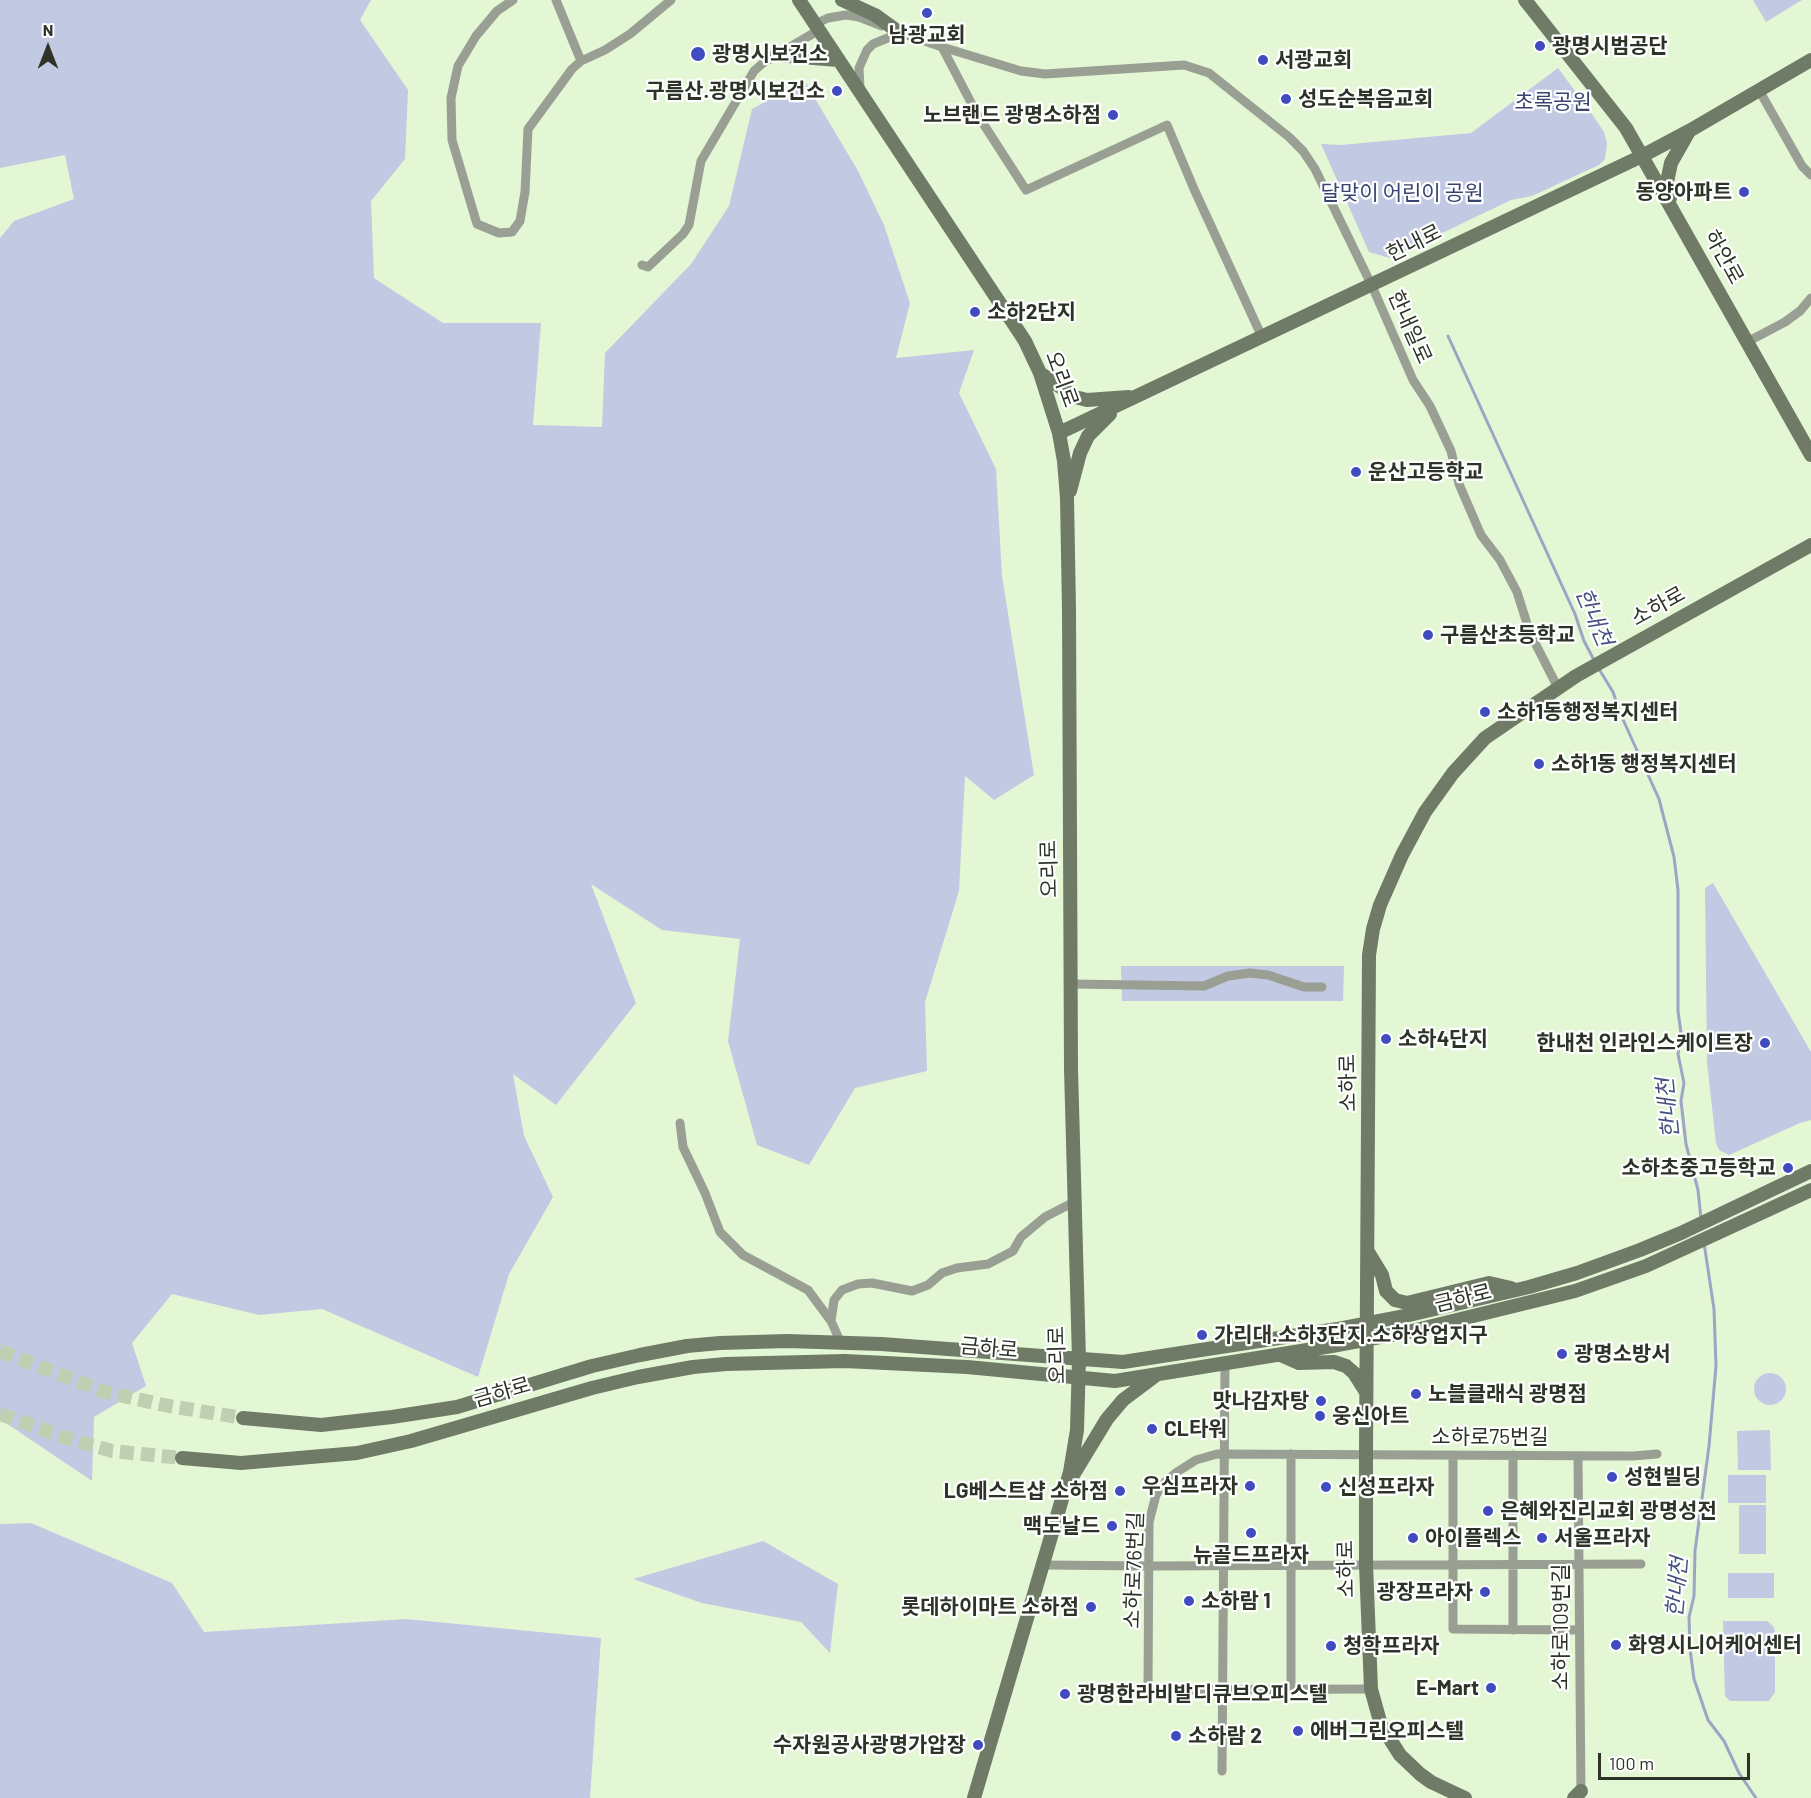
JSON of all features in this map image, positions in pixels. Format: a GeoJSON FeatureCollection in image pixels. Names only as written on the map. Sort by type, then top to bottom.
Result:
{"type":"FeatureCollection","features":[{"type":"Feature","properties":{"kind":"main road","name":"오리로"},"geometry":{"type":"LineString","coordinates":[[799,0],[1025,340],[1040,373],[1059,433],[1065,461],[1074,1202],[1079,1359],[1077,1430],[1067,1485],[974,1798]]}},
{"type":"Feature","properties":{"kind":"main road"},"geometry":{"type":"LineString","coordinates":[[842,0],[875,15],[900,33]]}},
{"type":"Feature","properties":{"kind":"main road","name":"하안로"},"geometry":{"type":"LineString","coordinates":[[1525,0],[1626,128],[1811,455]]}},
{"type":"Feature","properties":{"kind":"main road"},"geometry":{"type":"LineString","coordinates":[[776,55],[838,60]]}},
{"type":"Feature","properties":{"kind":"main road","name":"한내로"},"geometry":{"type":"LineString","coordinates":[[1059,433],[1642,156],[1811,60]]}},
{"type":"Feature","properties":{"kind":"main road"},"geometry":{"type":"LineString","coordinates":[[1674,212],[1666,187],[1668,176],[1677,150],[1689,131]]}},
{"type":"Feature","properties":{"kind":"main road"},"geometry":{"type":"LineString","coordinates":[[1040,373],[1075,397],[1087,399],[1137,396]]}},
{"type":"Feature","properties":{"kind":"main road"},"geometry":{"type":"LineString","coordinates":[[1067,498],[1080,453],[1088,436],[1105,418],[1137,396]]}},
{"type":"Feature","properties":{"kind":"main road","name":"소하로"},"geometry":{"type":"LineString","coordinates":[[1465,1798],[1431,1782],[1400,1755],[1382,1725],[1371,1689],[1366,1565],[1366,1392],[1369,955],[1373,929],[1380,905],[1402,855],[1425,812],[1453,773],[1485,738],[1576,676],[1811,545]]}},
{"type":"Feature","properties":{"kind":"main road","name":"금하로"},"geometry":{"type":"LineString","coordinates":[[243,1418],[321,1425],[457,1407],[592,1366],[687,1346],[786,1341],[840,1342],[1123,1362],[1367,1323],[1516,1290],[1577,1273],[1681,1233],[1811,1171]]}},
{"type":"Feature","properties":{"kind":"main road","name":"금하로"},"geometry":{"type":"LineString","coordinates":[[182,1458],[240,1463],[357,1453],[411,1441],[592,1388],[693,1367],[736,1363],[845,1361],[967,1367],[1115,1381],[1367,1340],[1435,1326],[1575,1291],[1682,1251],[1811,1190]]}},
{"type":"Feature","properties":{"kind":"main road"},"geometry":{"type":"LineString","coordinates":[[1368,1251],[1382,1275],[1386,1291],[1395,1300],[1407,1304],[1489,1283],[1516,1290]]}},
{"type":"Feature","properties":{"kind":"main road"},"geometry":{"type":"LineString","coordinates":[[1279,1354],[1299,1363],[1334,1362],[1347,1366],[1366,1392]]}},
{"type":"Feature","properties":{"kind":"main road"},"geometry":{"type":"LineString","coordinates":[[1067,1485],[1107,1419],[1124,1400],[1156,1374]]}},
{"type":"Feature","properties":{"kind":"street"},"geometry":{"type":"LineString","coordinates":[[513,0],[497,11],[476,36],[458,66],[451,98],[452,141],[477,224],[499,233],[512,232],[520,221],[525,192],[528,129],[573,69],[630,34],[671,0]]}},
{"type":"Feature","properties":{"kind":"street"},"geometry":{"type":"LineString","coordinates":[[556,0],[582,62]]}},
{"type":"Feature","properties":{"kind":"street","name":"한내일로"},"geometry":{"type":"LineString","coordinates":[[642,265],[648,267],[683,234],[689,225],[701,161],[754,71],[817,27],[838,16],[859,17],[900,33],[1021,71],[1045,74],[1184,65],[1209,73],[1272,122],[1303,151],[1315,169],[1372,286],[1413,380],[1430,406],[1451,451],[1459,484],[1481,535],[1500,560],[1517,592],[1530,633],[1558,688]]}},
{"type":"Feature","properties":{"kind":"street"},"geometry":{"type":"LineString","coordinates":[[861,93],[859,68],[867,50],[873,44],[900,33]]}},
{"type":"Feature","properties":{"kind":"street"},"geometry":{"type":"LineString","coordinates":[[942,47],[977,114],[1026,190],[1167,125],[1262,337]]}},
{"type":"Feature","properties":{"kind":"street"},"geometry":{"type":"LineString","coordinates":[[1759,90],[1802,166],[1811,175]]}},
{"type":"Feature","properties":{"kind":"street"},"geometry":{"type":"LineString","coordinates":[[1747,342],[1785,322],[1800,311],[1811,298]]}},
{"type":"Feature","properties":{"kind":"street"},"geometry":{"type":"LineString","coordinates":[[1071,984],[1204,986],[1228,976],[1250,973],[1268,975],[1304,987],[1322,987]]}},
{"type":"Feature","properties":{"kind":"street"},"geometry":{"type":"LineString","coordinates":[[680,1123],[682,1147],[705,1192],[720,1232],[743,1255],[808,1290],[831,1321],[840,1342]]}},
{"type":"Feature","properties":{"kind":"street"},"geometry":{"type":"LineString","coordinates":[[831,1321],[834,1300],[842,1290],[858,1284],[872,1283],[912,1291],[928,1286],[942,1273],[957,1268],[988,1264],[1013,1251],[1021,1237],[1045,1217],[1074,1202]]}},
{"type":"Feature","properties":{"kind":"street"},"geometry":{"type":"LineString","coordinates":[[1222,1771],[1225,1363]]}},
{"type":"Feature","properties":{"kind":"street","name":"소하로76번길"},"geometry":{"type":"LineString","coordinates":[[1223,1690],[1148,1690],[1149,1522],[1156,1495],[1177,1472],[1196,1460],[1224,1454],[1366,1455]]}},
{"type":"Feature","properties":{"kind":"street"},"geometry":{"type":"LineString","coordinates":[[1291,1454],[1291,1689]]}},
{"type":"Feature","properties":{"kind":"street","name":"소하로75번길"},"geometry":{"type":"LineString","coordinates":[[1366,1455],[1651,1456],[1657,1454]]}},
{"type":"Feature","properties":{"kind":"street"},"geometry":{"type":"LineString","coordinates":[[1453,1455],[1453,1629],[1580,1630]]}},
{"type":"Feature","properties":{"kind":"street"},"geometry":{"type":"LineString","coordinates":[[1513,1455],[1513,1630]]}},
{"type":"Feature","properties":{"kind":"street","name":"소하로109번길"},"geometry":{"type":"LineString","coordinates":[[1578,1456],[1580,1630],[1578,1796]]}},
{"type":"Feature","properties":{"kind":"street"},"geometry":{"type":"LineString","coordinates":[[1043,1565],[1641,1564]]}},
{"type":"Feature","properties":{"kind":"street"},"geometry":{"type":"LineString","coordinates":[[1223,1690],[1371,1689]]}},
{"type":"Feature","properties":{"kind":"green space"},"geometry":{"type":"Polygon","coordinates":[[[0,0],[371,0],[360,20],[408,90],[405,159],[371,201],[374,278],[443,323],[541,323],[533,425],[602,427],[605,353],[691,264],[729,206],[752,109],[804,80],[858,171],[884,225],[910,303],[896,358],[974,350],[959,393],[996,469],[1002,576],[1034,775],[994,800],[965,776],[959,891],[925,1002],[927,1071],[855,1088],[809,1165],[757,1145],[728,1041],[740,939],[662,930],[591,884],[636,1003],[556,1105],[513,1074],[524,1136],[553,1197],[509,1274],[478,1377],[322,1309],[259,1315],[172,1294],[132,1343],[146,1386],[94,1417],[92,1481],[0,1419],[0,238],[14,221],[74,199],[65,155],[0,168],[0,0]]]}},
{"type":"Feature","properties":{"kind":"green space"},"geometry":{"type":"Polygon","coordinates":[[[1753,0],[1802,0],[1766,22],[1753,0]]]}},
{"type":"Feature","properties":{"kind":"green space","name":"달맞이 어린이 공원"},"geometry":{"type":"Polygon","coordinates":[[[1558,68],[1604,132],[1607,143],[1605,159],[1599,165],[1532,196],[1511,200],[1390,258],[1369,252],[1321,144],[1341,145],[1471,133],[1558,68]]]}},
{"type":"Feature","properties":{"kind":"green space"},"geometry":{"type":"Polygon","coordinates":[[[1713,883],[1811,1052],[1811,1120],[1729,1155],[1719,1150],[1716,1143],[1707,1062],[1705,888],[1713,883]]]}},
{"type":"Feature","properties":{"kind":"green space"},"geometry":{"type":"Polygon","coordinates":[[[1121,966],[1344,966],[1343,1001],[1122,1001],[1121,966]]]}},
{"type":"Feature","properties":{"kind":"green space"},"geometry":{"type":"Polygon","coordinates":[[[1770,1373],[1782,1377],[1786,1389],[1782,1401],[1770,1405],[1758,1401],[1754,1389],[1758,1377],[1770,1373]]]}},
{"type":"Feature","properties":{"kind":"green space"},"geometry":{"type":"Polygon","coordinates":[[[1770,1430],[1771,1470],[1738,1470],[1737,1431],[1770,1430]]]}},
{"type":"Feature","properties":{"kind":"green space"},"geometry":{"type":"Polygon","coordinates":[[[1728,1475],[1766,1475],[1766,1503],[1728,1503],[1728,1475]]]}},
{"type":"Feature","properties":{"kind":"green space"},"geometry":{"type":"Polygon","coordinates":[[[1739,1505],[1766,1505],[1766,1554],[1739,1554],[1739,1505]]]}},
{"type":"Feature","properties":{"kind":"green space"},"geometry":{"type":"Polygon","coordinates":[[[31,1523],[172,1583],[204,1632],[406,1619],[601,1638],[590,1798],[0,1798],[0,1524],[31,1523]]]}},
{"type":"Feature","properties":{"kind":"green space"},"geometry":{"type":"Polygon","coordinates":[[[763,1541],[838,1584],[830,1653],[801,1622],[702,1603],[633,1579],[763,1541]]]}},
{"type":"Feature","properties":{"kind":"green space"},"geometry":{"type":"Polygon","coordinates":[[[1728,1573],[1774,1573],[1774,1598],[1728,1598],[1728,1573]]]}},
{"type":"Feature","properties":{"kind":"green space"},"geometry":{"type":"Polygon","coordinates":[[[1723,1621],[1767,1621],[1773,1626],[1775,1631],[1775,1692],[1769,1701],[1730,1701],[1725,1696],[1723,1621]]]}},
{"type":"Feature","properties":{"kind":"waterway","name":"한내천"},"geometry":{"type":"LineString","coordinates":[[1448,336],[1594,660]]}},
{"type":"Feature","properties":{"kind":"waterway","name":"한내천"},"geometry":{"type":"LineString","coordinates":[[1599,669],[1613,692],[1620,713],[1659,799],[1674,857],[1678,890],[1678,1011],[1681,1033],[1678,1054],[1684,1083],[1681,1101],[1686,1144],[1698,1190],[1701,1219]]}},
{"type":"Feature","properties":{"kind":"waterway","name":"한내천"},"geometry":{"type":"LineString","coordinates":[[1704,1243],[1714,1309],[1716,1366],[1709,1446],[1695,1551],[1694,1596],[1689,1617],[1690,1649],[1694,1679],[1708,1720],[1724,1741],[1739,1773],[1756,1798]]}},
{"type":"Feature","properties":{"kind":"tunnel"},"geometry":{"type":"LineString","coordinates":[[0,1351],[105,1392],[169,1406],[243,1418]]}},
{"type":"Feature","properties":{"kind":"tunnel"},"geometry":{"type":"LineString","coordinates":[[0,1414],[112,1451],[182,1458]]}},
{"type":"Feature","properties":{"kind":"place","name":"남광교회"},"geometry":{"type":"Point","coordinates":[927,13]}},
{"type":"Feature","properties":{"kind":"place","name":"광명시범공단"},"geometry":{"type":"Point","coordinates":[1540,46]}},
{"type":"Feature","properties":{"kind":"place","name":"광명시보건소"},"geometry":{"type":"Point","coordinates":[698,54]}},
{"type":"Feature","properties":{"kind":"place","name":"서광교회"},"geometry":{"type":"Point","coordinates":[1263,60]}},
{"type":"Feature","properties":{"kind":"place","name":"구름산.광명시보건소"},"geometry":{"type":"Point","coordinates":[837,91]}},
{"type":"Feature","properties":{"kind":"place","name":"성도순복음교회"},"geometry":{"type":"Point","coordinates":[1286,99]}},
{"type":"Feature","properties":{"kind":"place","name":"노브랜드 광명소하점"},"geometry":{"type":"Point","coordinates":[1113,115]}},
{"type":"Feature","properties":{"kind":"place","name":"동양아파트"},"geometry":{"type":"Point","coordinates":[1744,192]}},
{"type":"Feature","properties":{"kind":"place","name":"소하2단지"},"geometry":{"type":"Point","coordinates":[975,312]}},
{"type":"Feature","properties":{"kind":"place","name":"운산고등학교"},"geometry":{"type":"Point","coordinates":[1356,472]}},
{"type":"Feature","properties":{"kind":"place","name":"구름산초등학교"},"geometry":{"type":"Point","coordinates":[1428,635]}},
{"type":"Feature","properties":{"kind":"place","name":"소하1동행정복지센터"},"geometry":{"type":"Point","coordinates":[1485,712]}},
{"type":"Feature","properties":{"kind":"place","name":"소하1동 행정복지센터"},"geometry":{"type":"Point","coordinates":[1539,764]}},
{"type":"Feature","properties":{"kind":"place","name":"소하4단지"},"geometry":{"type":"Point","coordinates":[1386,1039]}},
{"type":"Feature","properties":{"kind":"place","name":"한내천 인라인스케이트장"},"geometry":{"type":"Point","coordinates":[1765,1043]}},
{"type":"Feature","properties":{"kind":"place","name":"소하초중고등학교"},"geometry":{"type":"Point","coordinates":[1788,1168]}},
{"type":"Feature","properties":{"kind":"place","name":"가리대.소하3단지.소하상업지구"},"geometry":{"type":"Point","coordinates":[1202,1335]}},
{"type":"Feature","properties":{"kind":"place","name":"광명소방서"},"geometry":{"type":"Point","coordinates":[1562,1354]}},
{"type":"Feature","properties":{"kind":"place","name":"노블클래식 광명점"},"geometry":{"type":"Point","coordinates":[1416,1394]}},
{"type":"Feature","properties":{"kind":"place","name":"맛나감자탕"},"geometry":{"type":"Point","coordinates":[1321,1401]}},
{"type":"Feature","properties":{"kind":"place","name":"웅신아트"},"geometry":{"type":"Point","coordinates":[1320,1416]}},
{"type":"Feature","properties":{"kind":"place","name":"CL타워"},"geometry":{"type":"Point","coordinates":[1152,1429]}},
{"type":"Feature","properties":{"kind":"place","name":"성현빌딩"},"geometry":{"type":"Point","coordinates":[1612,1477]}},
{"type":"Feature","properties":{"kind":"place","name":"우심프라자"},"geometry":{"type":"Point","coordinates":[1250,1486]}},
{"type":"Feature","properties":{"kind":"place","name":"신성프라자"},"geometry":{"type":"Point","coordinates":[1326,1487]}},
{"type":"Feature","properties":{"kind":"place","name":"LG베스트샵 소하점"},"geometry":{"type":"Point","coordinates":[1120,1491]}},
{"type":"Feature","properties":{"kind":"place","name":"은혜와진리교회 광명성전"},"geometry":{"type":"Point","coordinates":[1488,1511]}},
{"type":"Feature","properties":{"kind":"place","name":"맥도날드"},"geometry":{"type":"Point","coordinates":[1112,1526]}},
{"type":"Feature","properties":{"kind":"place","name":"뉴골드프라자"},"geometry":{"type":"Point","coordinates":[1251,1533]}},
{"type":"Feature","properties":{"kind":"place","name":"아이플렉스"},"geometry":{"type":"Point","coordinates":[1413,1538]}},
{"type":"Feature","properties":{"kind":"place","name":"서울프라자"},"geometry":{"type":"Point","coordinates":[1542,1538]}},
{"type":"Feature","properties":{"kind":"place","name":"광장프라자"},"geometry":{"type":"Point","coordinates":[1485,1592]}},
{"type":"Feature","properties":{"kind":"place","name":"소하람 1"},"geometry":{"type":"Point","coordinates":[1189,1601]}},
{"type":"Feature","properties":{"kind":"place","name":"롯데하이마트 소하점"},"geometry":{"type":"Point","coordinates":[1091,1607]}},
{"type":"Feature","properties":{"kind":"place","name":"화영시니어케어센터"},"geometry":{"type":"Point","coordinates":[1616,1645]}},
{"type":"Feature","properties":{"kind":"place","name":"청학프라자"},"geometry":{"type":"Point","coordinates":[1331,1646]}},
{"type":"Feature","properties":{"kind":"place","name":"E-Mart"},"geometry":{"type":"Point","coordinates":[1491,1688]}},
{"type":"Feature","properties":{"kind":"place","name":"광명한라비발디큐브오피스텔"},"geometry":{"type":"Point","coordinates":[1065,1694]}},
{"type":"Feature","properties":{"kind":"place","name":"에버그린오피스텔"},"geometry":{"type":"Point","coordinates":[1298,1731]}},
{"type":"Feature","properties":{"kind":"place","name":"소하람 2"},"geometry":{"type":"Point","coordinates":[1176,1736]}},
{"type":"Feature","properties":{"kind":"place","name":"수자원공사광명가압장"},"geometry":{"type":"Point","coordinates":[978,1745]}},
{"type":"Feature","properties":{"kind":"park label","name":"초록공원"},"geometry":{"type":"Point","coordinates":[1553,102]}}]}
